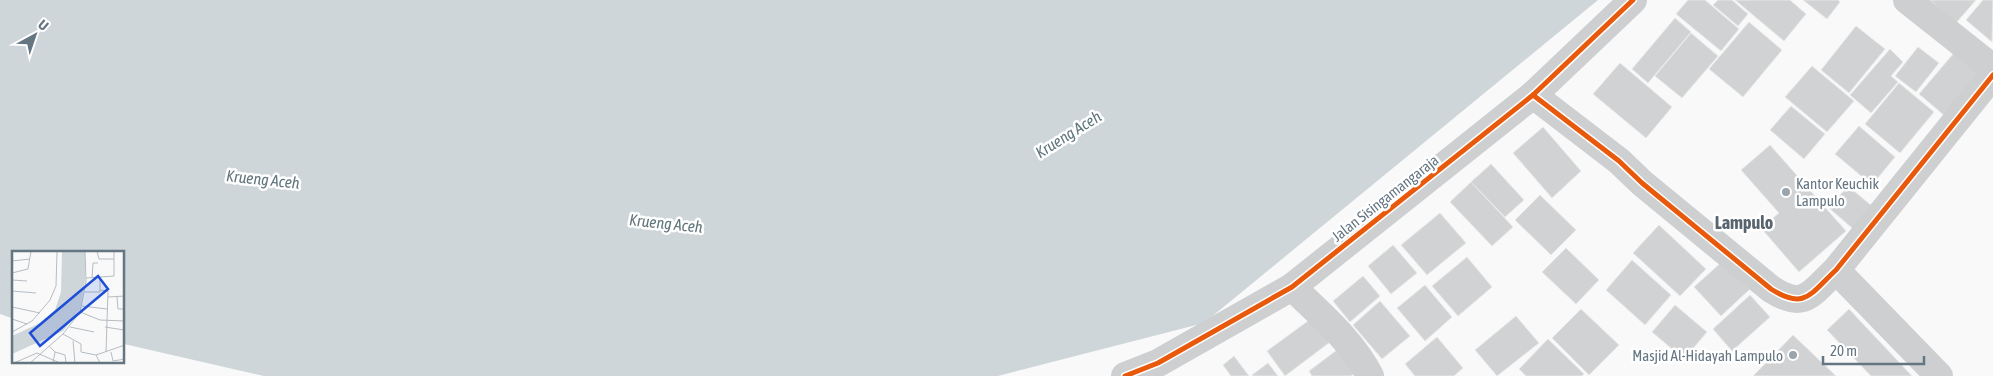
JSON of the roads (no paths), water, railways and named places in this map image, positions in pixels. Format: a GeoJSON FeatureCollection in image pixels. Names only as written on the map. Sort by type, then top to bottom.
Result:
{"type":"FeatureCollection","features":[{"type":"Feature","properties":{"kind":"street","name":"Jalan Sisingamangaraja"},"geometry":{"type":"LineString","coordinates":[[1125,376],[1162,370],[1292,286],[1533,95],[1632,0]]}},
{"type":"Feature","properties":{"kind":"street"},"geometry":{"type":"LineString","coordinates":[[1907,0],[1993,68]]}},
{"type":"Feature","properties":{"kind":"street"},"geometry":{"type":"LineString","coordinates":[[1533,95],[1620,160],[1642,183],[1771,289],[1785,298],[1797,300],[1807,297],[1836,270],[1993,75]]}},
{"type":"Feature","properties":{"kind":"street"},"geometry":{"type":"LineString","coordinates":[[1836,270],[1939,376]]}},
{"type":"Feature","properties":{"kind":"street"},"geometry":{"type":"LineString","coordinates":[[1292,286],[1330,323],[1362,361],[1370,376]]}},
{"type":"Feature","properties":{"kind":"water","name":"Krueng Aceh"},"geometry":{"type":"Polygon","coordinates":[[[0,0],[1598,0],[1204,323],[998,376],[264,376],[125,344],[125,251],[12,251],[12,318],[0,314],[0,0]]]}},
{"type":"Feature","properties":{"kind":"place","name":"Kantor Keuchik Lampulo"},"geometry":{"type":"Point","coordinates":[1786,192]}},
{"type":"Feature","properties":{"kind":"place","name":"Masjid Al-Hidayah Lampulo"},"geometry":{"type":"Point","coordinates":[1793,355]}},
{"type":"Feature","properties":{"kind":"district","name":"Lampulo"},"geometry":{"type":"Point","coordinates":[1744,222]}}]}
